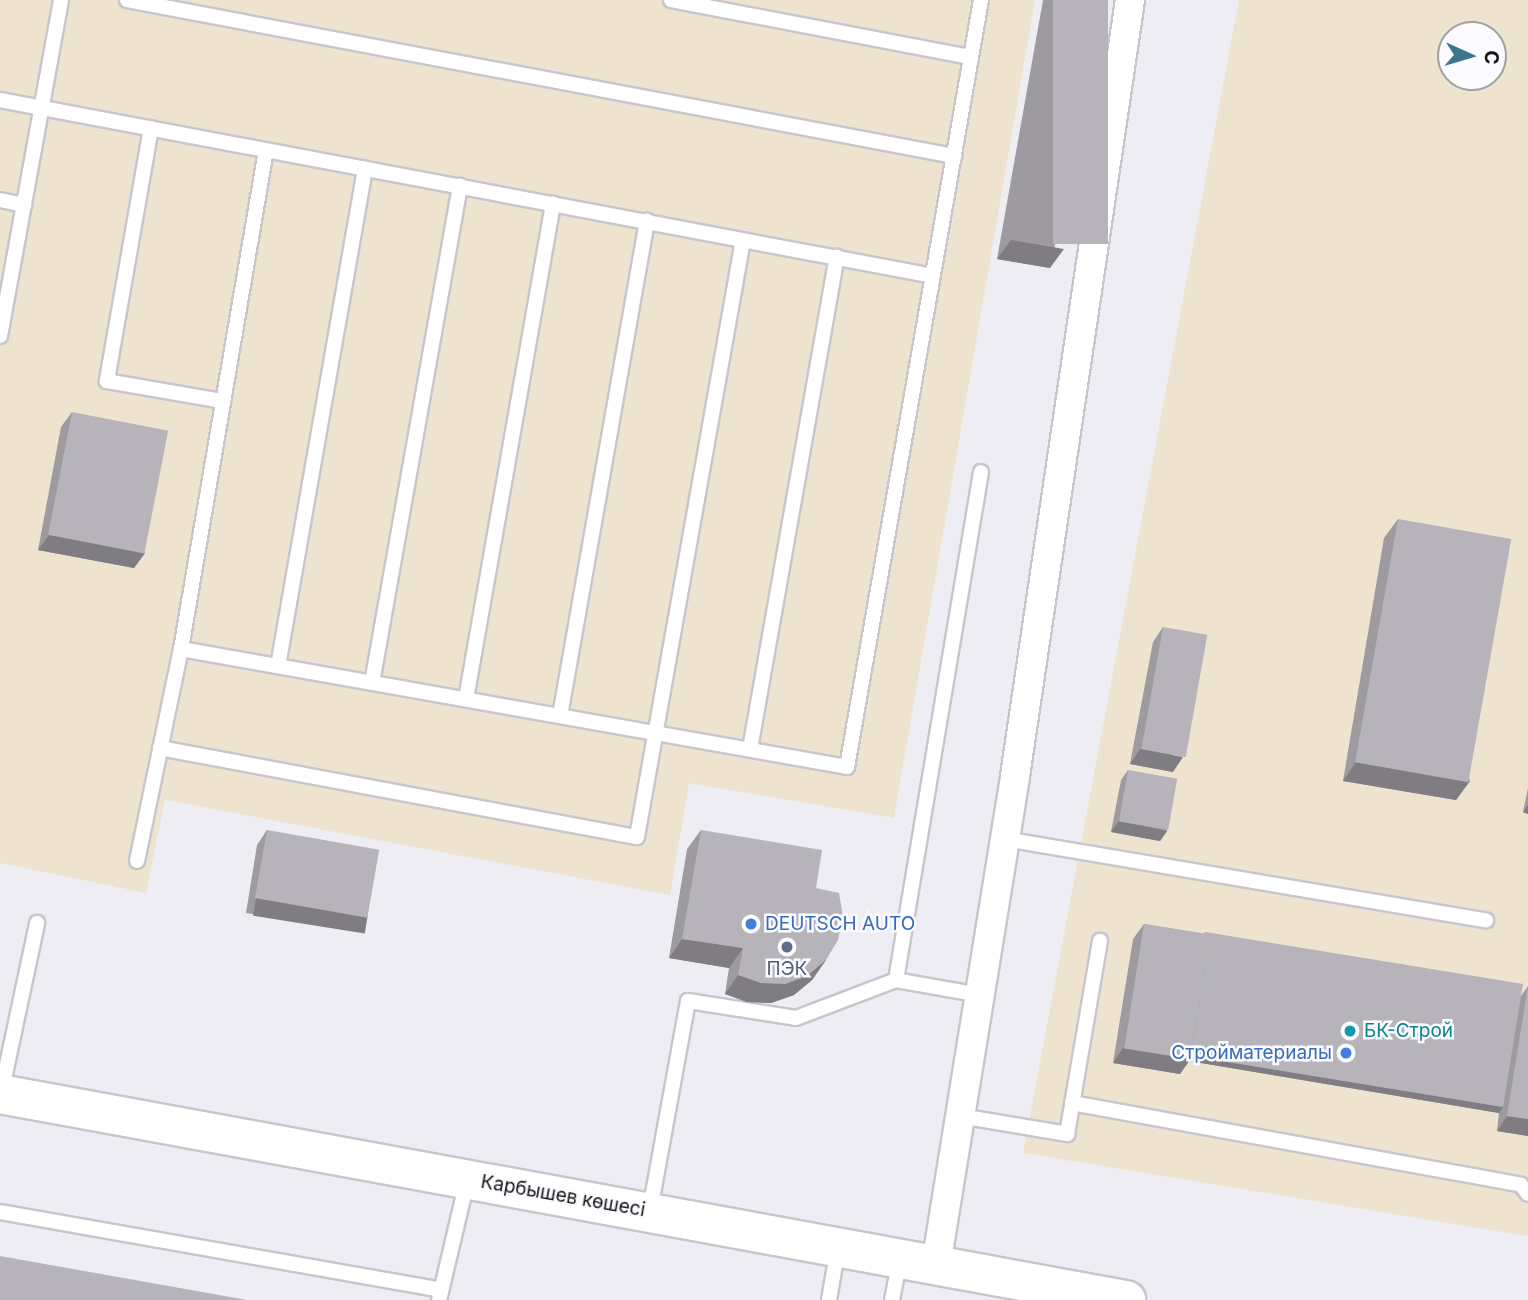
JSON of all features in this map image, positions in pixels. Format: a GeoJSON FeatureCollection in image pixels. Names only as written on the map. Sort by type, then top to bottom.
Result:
{"type":"FeatureCollection","features":[{"type":"Feature","properties":{"kind":"main road","name":"Карбышев көшесі"},"geometry":{"type":"LineString","coordinates":[[0,1094],[649,1211],[1102,1298]]}},
{"type":"Feature","properties":{"kind":"street"},"geometry":{"type":"LineString","coordinates":[[918,1261],[960,1116],[1005,839],[1130,0]]}},
{"type":"Feature","properties":{"kind":"lane"},"geometry":{"type":"LineString","coordinates":[[0,336],[3,300],[24,205],[61,0]]}},
{"type":"Feature","properties":{"kind":"lane"},"geometry":{"type":"LineString","coordinates":[[127,0],[954,156]]}},
{"type":"Feature","properties":{"kind":"lane"},"geometry":{"type":"LineString","coordinates":[[671,0],[971,57]]}},
{"type":"Feature","properties":{"kind":"lane"},"geometry":{"type":"LineString","coordinates":[[181,649],[847,766],[981,0]]}},
{"type":"Feature","properties":{"kind":"lane"},"geometry":{"type":"LineString","coordinates":[[0,100],[933,276]]}},
{"type":"Feature","properties":{"kind":"lane"},"geometry":{"type":"LineString","coordinates":[[151,128],[107,381],[223,401]]}},
{"type":"Feature","properties":{"kind":"lane"},"geometry":{"type":"LineString","coordinates":[[137,861],[181,649],[266,150]]}},
{"type":"Feature","properties":{"kind":"lane"},"geometry":{"type":"LineString","coordinates":[[278,666],[365,169]]}},
{"type":"Feature","properties":{"kind":"lane"},"geometry":{"type":"LineString","coordinates":[[372,683],[460,186]]}},
{"type":"Feature","properties":{"kind":"lane"},"geometry":{"type":"LineString","coordinates":[[0,200],[24,205]]}},
{"type":"Feature","properties":{"kind":"lane"},"geometry":{"type":"LineString","coordinates":[[466,699],[553,204]]}},
{"type":"Feature","properties":{"kind":"lane"},"geometry":{"type":"LineString","coordinates":[[560,716],[647,221]]}},
{"type":"Feature","properties":{"kind":"lane"},"geometry":{"type":"LineString","coordinates":[[160,748],[637,837],[743,240]]}},
{"type":"Feature","properties":{"kind":"lane"},"geometry":{"type":"LineString","coordinates":[[750,749],[836,257]]}},
{"type":"Feature","properties":{"kind":"lane"},"geometry":{"type":"LineString","coordinates":[[896,980],[981,471]]}},
{"type":"Feature","properties":{"kind":"lane"},"geometry":{"type":"LineString","coordinates":[[1005,839],[1486,920]]}},
{"type":"Feature","properties":{"kind":"lane"},"geometry":{"type":"LineString","coordinates":[[0,1094],[37,923]]}},
{"type":"Feature","properties":{"kind":"lane"},"geometry":{"type":"LineString","coordinates":[[960,1116],[1067,1134],[1100,941]]}},
{"type":"Feature","properties":{"kind":"lane"},"geometry":{"type":"LineString","coordinates":[[649,1211],[688,1001],[796,1018],[896,980],[980,995]]}},
{"type":"Feature","properties":{"kind":"lane"},"geometry":{"type":"LineString","coordinates":[[1072,1103],[1521,1185],[1528,1194]]}},
{"type":"Feature","properties":{"kind":"lane"},"geometry":{"type":"LineString","coordinates":[[0,1212],[440,1295],[468,1178]]}},
{"type":"Feature","properties":{"kind":"lane"},"geometry":{"type":"LineString","coordinates":[[829,1300],[838,1247]]}},
{"type":"Feature","properties":{"kind":"lane"},"geometry":{"type":"LineString","coordinates":[[892,1300],[918,1261]]}},
{"type":"Feature","properties":{"kind":"shaded area"},"geometry":{"type":"Polygon","coordinates":[[[0,0],[1035,0],[894,818],[689,783],[670,895],[165,800],[146,893],[0,863],[0,0]]]}},
{"type":"Feature","properties":{"kind":"shaded area"},"geometry":{"type":"Polygon","coordinates":[[[1239,0],[1528,0],[1528,1236],[1023,1153],[1239,0]]]}},
{"type":"Feature","properties":{"kind":"building"},"geometry":{"type":"Polygon","coordinates":[[[1053,0],[1108,0],[1108,244],[1053,244],[1053,0]]]}},
{"type":"Feature","properties":{"kind":"building"},"geometry":{"type":"Polygon","coordinates":[[[72,412],[168,431],[144,553],[48,535],[72,412]]]}},
{"type":"Feature","properties":{"kind":"building"},"geometry":{"type":"Polygon","coordinates":[[[1398,519],[1511,539],[1468,782],[1355,762],[1398,519]]]}},
{"type":"Feature","properties":{"kind":"building"},"geometry":{"type":"Polygon","coordinates":[[[1163,627],[1207,635],[1186,757],[1141,749],[1163,627]]]}},
{"type":"Feature","properties":{"kind":"building"},"geometry":{"type":"Polygon","coordinates":[[[1128,770],[1177,779],[1168,830],[1119,821],[1128,770]]]}},
{"type":"Feature","properties":{"kind":"building"},"geometry":{"type":"Polygon","coordinates":[[[267,830],[379,850],[367,918],[255,898],[267,830]]]}},
{"type":"Feature","properties":{"kind":"building","name":"DEUTSCH AUTO"},"geometry":{"type":"Polygon","coordinates":[[[701,830],[822,850],[816,888],[839,893],[843,916],[838,940],[826,960],[807,976],[785,984],[761,983],[738,975],[743,948],[682,939],[701,830]]]}},
{"type":"Feature","properties":{"kind":"building"},"geometry":{"type":"Polygon","coordinates":[[[1144,924],[1210,934],[1190,1059],[1124,1048],[1144,924]]]}},
{"type":"Feature","properties":{"kind":"building","name":"БК-Строй"},"geometry":{"type":"Polygon","coordinates":[[[1205,932],[1523,984],[1503,1107],[1191,1056],[1210,935],[1205,932]]]}},
{"type":"Feature","properties":{"kind":"building"},"geometry":{"type":"Polygon","coordinates":[[[1528,986],[1528,1119],[1507,1116],[1528,986]]]}},
{"type":"Feature","properties":{"kind":"building"},"geometry":{"type":"Polygon","coordinates":[[[0,1256],[247,1300],[0,1300],[0,1256]]]}},
{"type":"Feature","properties":{"kind":"place","name":"DEUTSCH AUTO"},"geometry":{"type":"Point","coordinates":[751,924]}},
{"type":"Feature","properties":{"kind":"place","name":"ПЭК"},"geometry":{"type":"Point","coordinates":[787,947]}},
{"type":"Feature","properties":{"kind":"place","name":"БК-Строй"},"geometry":{"type":"Point","coordinates":[1350,1031]}},
{"type":"Feature","properties":{"kind":"place","name":"Стройматериалы"},"geometry":{"type":"Point","coordinates":[1346,1053]}}]}
